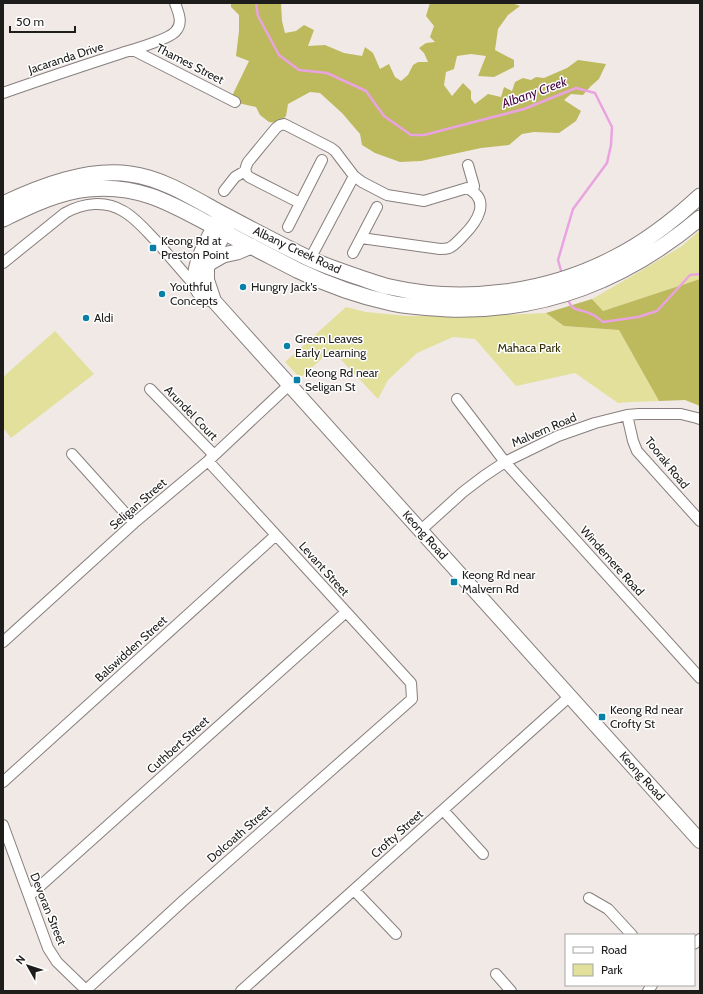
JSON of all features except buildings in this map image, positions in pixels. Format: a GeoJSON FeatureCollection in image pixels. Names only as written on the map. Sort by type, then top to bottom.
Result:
{"type":"FeatureCollection","features":[{"type":"Feature","properties":{"kind":"main road","name":"Albany Creek Road"},"geometry":{"type":"LineString","coordinates":[[3,204],[36,190],[80,176],[114,173],[129,174],[143,177],[186,194],[310,259],[340,271],[388,286],[412,291],[483,294],[506,292],[545,284],[570,277],[599,265],[625,252],[654,233],[685,210],[700,196]]}},
{"type":"Feature","properties":{"kind":"main road","name":"Albany Creek Road"},"geometry":{"type":"LineString","coordinates":[[3,219],[41,202],[74,192],[102,188],[116,188],[139,192],[157,198],[188,212],[297,270],[337,287],[390,303],[437,309],[465,310],[492,309],[549,299],[602,281],[632,266],[661,247],[700,218]]}},
{"type":"Feature","properties":{"kind":"main road"},"geometry":{"type":"LineString","coordinates":[[204,270],[223,255],[237,252],[250,246]]}},
{"type":"Feature","properties":{"kind":"main road"},"geometry":{"type":"LineString","coordinates":[[411,306],[412,291]]}},
{"type":"Feature","properties":{"kind":"street","name":"Jacaranda Drive"},"geometry":{"type":"LineString","coordinates":[[3,92],[134,50],[168,37],[176,31],[179,26],[180,18],[175,3]]}},
{"type":"Feature","properties":{"kind":"street","name":"Thames Street"},"geometry":{"type":"LineString","coordinates":[[134,50],[234,102]]}},
{"type":"Feature","properties":{"kind":"street"},"geometry":{"type":"LineString","coordinates":[[300,203],[249,177],[245,171],[245,167],[248,162],[276,128],[284,124],[331,148],[354,176],[362,182],[387,195],[424,200],[467,188],[473,190],[481,205],[479,214],[471,228],[453,246],[447,249],[361,238]]}},
{"type":"Feature","properties":{"kind":"street"},"geometry":{"type":"LineString","coordinates":[[288,227],[322,160]]}},
{"type":"Feature","properties":{"kind":"street"},"geometry":{"type":"LineString","coordinates":[[468,165],[474,186],[473,190]]}},
{"type":"Feature","properties":{"kind":"street"},"geometry":{"type":"LineString","coordinates":[[224,191],[236,177],[245,171]]}},
{"type":"Feature","properties":{"kind":"street"},"geometry":{"type":"LineString","coordinates":[[310,259],[354,176]]}},
{"type":"Feature","properties":{"kind":"street","name":"Keong Road"},"geometry":{"type":"LineString","coordinates":[[3,263],[72,209],[90,204],[98,204],[116,207],[132,217],[176,262],[202,295],[214,301],[700,840]]}},
{"type":"Feature","properties":{"kind":"street"},"geometry":{"type":"LineString","coordinates":[[353,253],[377,207]]}},
{"type":"Feature","properties":{"kind":"street"},"geometry":{"type":"LineString","coordinates":[[199,290],[196,285],[204,270],[219,229],[226,216]]}},
{"type":"Feature","properties":{"kind":"street","name":"Keong Road"},"geometry":{"type":"LineString","coordinates":[[176,262],[183,268],[204,270],[214,301]]}},
{"type":"Feature","properties":{"kind":"street","name":"Seligan Street"},"geometry":{"type":"LineString","coordinates":[[3,642],[134,523],[211,458],[289,384]]}},
{"type":"Feature","properties":{"kind":"street","name":"Arundel Court"},"geometry":{"type":"LineString","coordinates":[[150,389],[211,458]]}},
{"type":"Feature","properties":{"kind":"street","name":"Windemere Road"},"geometry":{"type":"LineString","coordinates":[[457,399],[505,462],[700,678]]}},
{"type":"Feature","properties":{"kind":"street","name":"Malvern Road"},"geometry":{"type":"LineString","coordinates":[[421,530],[463,492],[505,462],[558,436],[595,423],[627,415],[681,414],[700,419]]}},
{"type":"Feature","properties":{"kind":"street","name":"Toorak Road"},"geometry":{"type":"LineString","coordinates":[[627,415],[637,451],[700,521]]}},
{"type":"Feature","properties":{"kind":"street"},"geometry":{"type":"LineString","coordinates":[[72,454],[134,523]]}},
{"type":"Feature","properties":{"kind":"street","name":"Levant Street"},"geometry":{"type":"LineString","coordinates":[[211,458],[276,535],[411,683],[412,699]]}},
{"type":"Feature","properties":{"kind":"street","name":"Balswidden Street"},"geometry":{"type":"LineString","coordinates":[[3,782],[276,535]]}},
{"type":"Feature","properties":{"kind":"street","name":"Cuthbert Street"},"geometry":{"type":"LineString","coordinates":[[29,896],[346,612]]}},
{"type":"Feature","properties":{"kind":"street","name":"Crofty Street"},"geometry":{"type":"LineString","coordinates":[[241,991],[570,696]]}},
{"type":"Feature","properties":{"kind":"street","name":"Dolcoath Street"},"geometry":{"type":"LineString","coordinates":[[87,991],[184,900],[412,699]]}},
{"type":"Feature","properties":{"kind":"street"},"geometry":{"type":"LineString","coordinates":[[444,810],[483,854]]}},
{"type":"Feature","properties":{"kind":"street","name":"Devoran Street"},"geometry":{"type":"LineString","coordinates":[[3,825],[48,948],[57,962],[87,991]]}},
{"type":"Feature","properties":{"kind":"street"},"geometry":{"type":"LineString","coordinates":[[354,890],[396,934]]}},
{"type":"Feature","properties":{"kind":"street"},"geometry":{"type":"LineString","coordinates":[[589,898],[608,909],[631,934]]}},
{"type":"Feature","properties":{"kind":"street"},"geometry":{"type":"LineString","coordinates":[[496,974],[511,991]]}},
{"type":"Feature","properties":{"kind":"green space"},"geometry":{"type":"Polygon","coordinates":[[[700,230],[700,279],[603,311],[592,299],[682,246],[700,230]]]}},
{"type":"Feature","properties":{"kind":"green space","name":"Mahaca Park"},"geometry":{"type":"Polygon","coordinates":[[[346,307],[366,312],[407,316],[477,316],[546,313],[564,326],[619,330],[659,401],[618,403],[575,373],[516,386],[475,339],[453,337],[417,353],[388,380],[378,399],[332,350],[300,378],[285,362],[346,307]]]}},
{"type":"Feature","properties":{"kind":"green space"},"geometry":{"type":"Polygon","coordinates":[[[55,331],[94,374],[11,438],[3,428],[3,377],[55,331]]]}},
{"type":"Feature","properties":{"kind":"shaded area"},"geometry":{"type":"Polygon","coordinates":[[[231,3],[281,3],[282,21],[285,33],[296,31],[304,25],[314,30],[308,46],[325,45],[344,53],[362,56],[365,47],[373,53],[380,69],[389,64],[395,77],[401,81],[408,75],[413,65],[418,62],[428,62],[424,53],[419,48],[426,43],[435,42],[430,37],[434,26],[426,16],[430,3],[512,3],[520,6],[508,15],[498,29],[495,50],[514,60],[514,67],[494,77],[478,76],[486,56],[471,54],[457,56],[454,69],[446,72],[444,85],[452,96],[463,83],[471,91],[471,99],[475,104],[488,94],[501,97],[504,87],[512,91],[515,82],[523,78],[531,80],[536,77],[544,78],[567,68],[578,60],[606,64],[599,79],[583,95],[571,94],[564,100],[581,111],[576,121],[559,133],[534,132],[522,134],[509,145],[481,148],[421,161],[400,162],[375,153],[362,145],[360,134],[342,113],[320,93],[310,92],[288,104],[286,116],[279,123],[269,122],[260,115],[256,107],[238,103],[232,96],[249,61],[236,56],[239,15],[231,7],[231,3]]]}},
{"type":"Feature","properties":{"kind":"shaded area"},"geometry":{"type":"Polygon","coordinates":[[[700,279],[700,406],[685,400],[659,401],[619,330],[564,326],[546,313],[592,299],[603,311],[700,279]]]}},
{"type":"Feature","properties":{"kind":"waterway","name":"Albany Creek"},"geometry":{"type":"LineString","coordinates":[[256,3],[258,16],[279,55],[299,70],[327,73],[366,91],[384,116],[411,135],[424,135],[524,109],[576,88],[595,93],[612,127],[611,145],[607,163],[573,209],[558,260],[562,274]]}},
{"type":"Feature","properties":{"kind":"waterway","name":"Albany Creek"},"geometry":{"type":"LineString","coordinates":[[568,298],[571,306],[596,316],[603,322],[638,317],[657,311],[690,275],[700,274]]}},
{"type":"Feature","properties":{"kind":"place","name":"Keong Rd at Preston Point"},"geometry":{"type":"Point","coordinates":[153,248]}},
{"type":"Feature","properties":{"kind":"place","name":"Hungry Jack's"},"geometry":{"type":"Point","coordinates":[243,287]}},
{"type":"Feature","properties":{"kind":"place","name":"Youthful Concepts"},"geometry":{"type":"Point","coordinates":[162,294]}},
{"type":"Feature","properties":{"kind":"place","name":"Aldi"},"geometry":{"type":"Point","coordinates":[86,318]}},
{"type":"Feature","properties":{"kind":"place","name":"Green Leaves Early Learning"},"geometry":{"type":"Point","coordinates":[287,346]}},
{"type":"Feature","properties":{"kind":"place","name":"Keong Rd near Seligan St"},"geometry":{"type":"Point","coordinates":[297,380]}},
{"type":"Feature","properties":{"kind":"place","name":"Keong Rd near Malvern Rd"},"geometry":{"type":"Point","coordinates":[454,582]}},
{"type":"Feature","properties":{"kind":"place","name":"Keong Rd near Crofty St"},"geometry":{"type":"Point","coordinates":[602,717]}}]}
